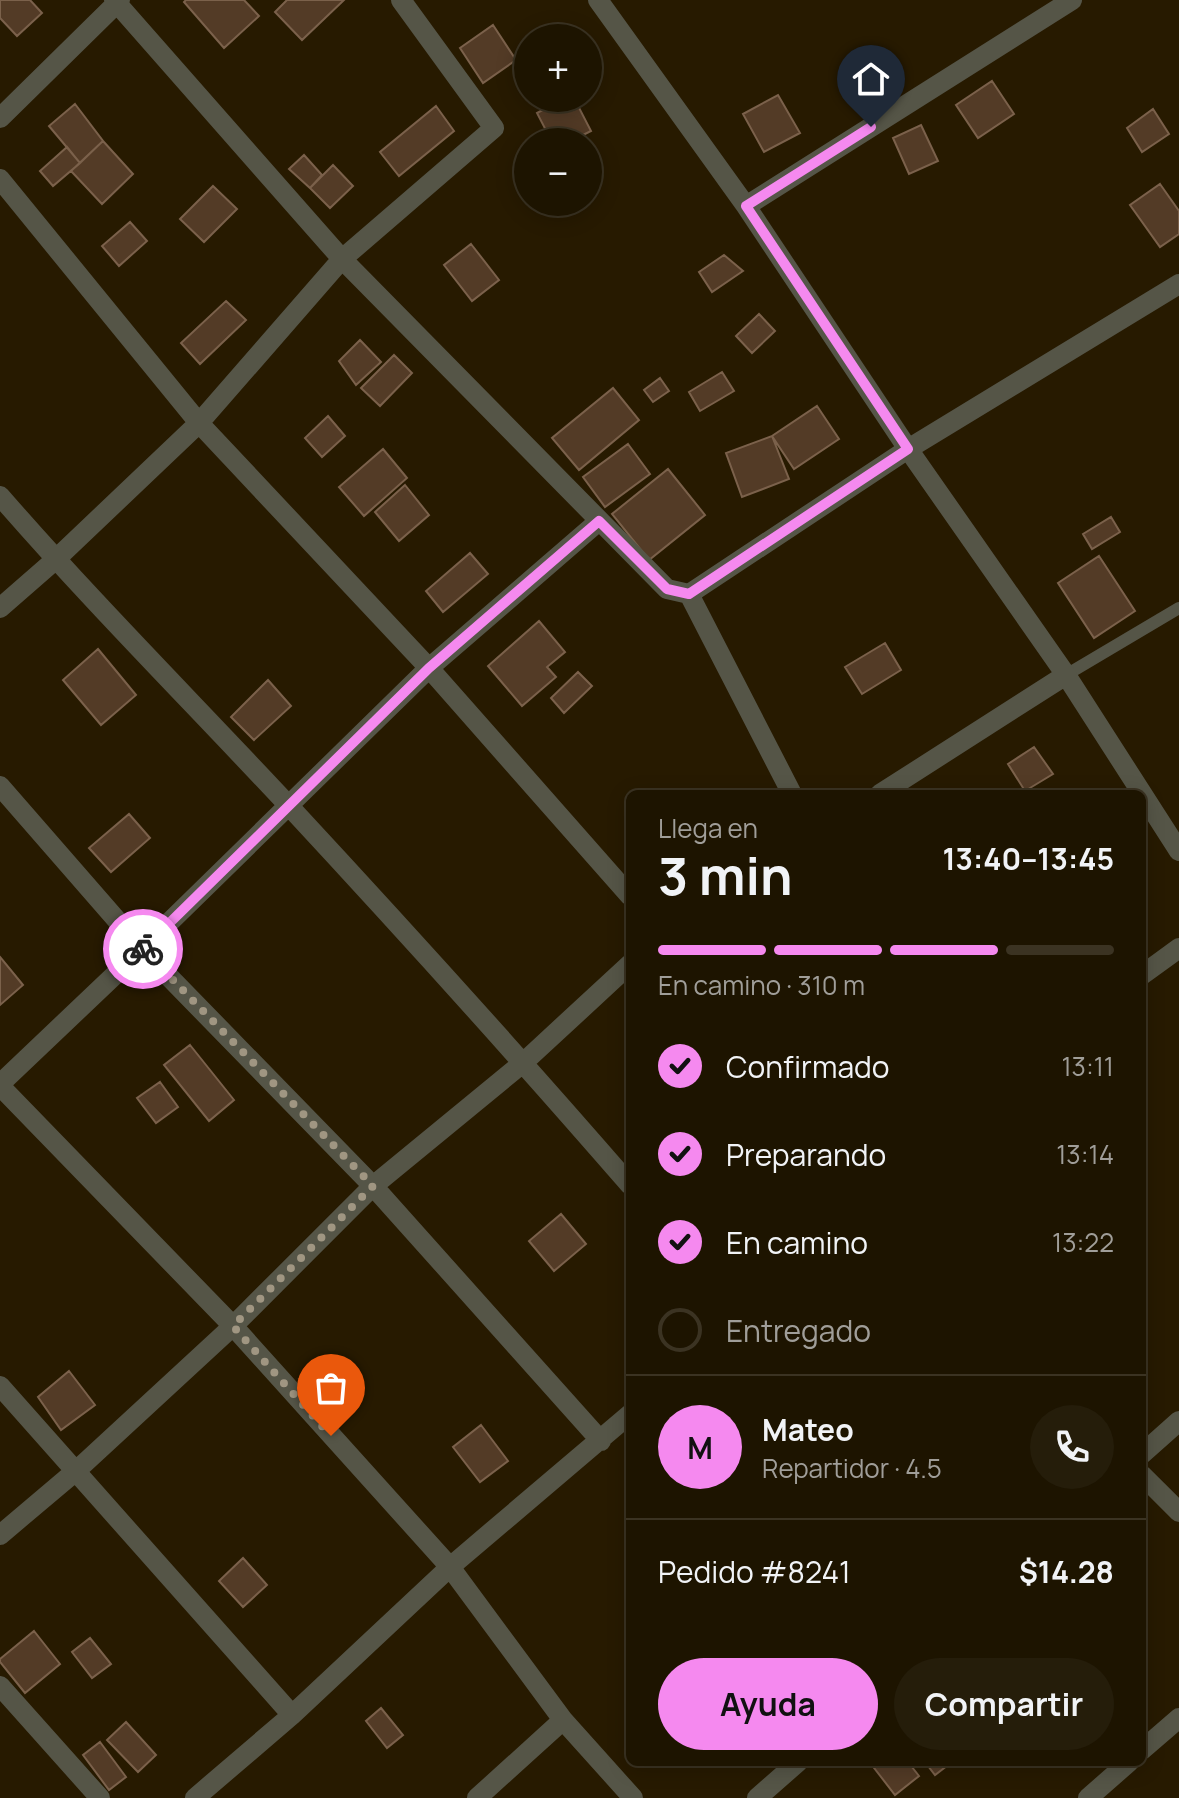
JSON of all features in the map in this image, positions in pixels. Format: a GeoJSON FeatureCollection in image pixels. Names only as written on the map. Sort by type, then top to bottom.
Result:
{"type":"FeatureCollection","features":[{"type":"Feature","properties":{"kind":"street"},"geometry":{"type":"LineString","coordinates":[[0,608],[199,423],[342,259],[494,128],[401,0]]}},
{"type":"Feature","properties":{"kind":"street"},"geometry":{"type":"LineString","coordinates":[[598,0],[746,206],[908,449],[1066,675],[1140,790]]}},
{"type":"Feature","properties":{"kind":"street"},"geometry":{"type":"LineString","coordinates":[[746,206],[1072,0]]}},
{"type":"Feature","properties":{"kind":"street"},"geometry":{"type":"LineString","coordinates":[[0,118],[117,1],[342,259],[667,589],[689,594],[908,449],[1179,284]]}},
{"type":"Feature","properties":{"kind":"street"},"geometry":{"type":"LineString","coordinates":[[0,179],[199,423],[429,668],[626,891]]}},
{"type":"Feature","properties":{"kind":"street"},"geometry":{"type":"LineString","coordinates":[[0,496],[55,560],[288,805],[524,1062],[626,1180]]}},
{"type":"Feature","properties":{"kind":"street"},"geometry":{"type":"LineString","coordinates":[[599,521],[429,668],[0,1085],[233,1326],[450,1567],[563,1720],[633,1798]]}},
{"type":"Feature","properties":{"kind":"street"},"geometry":{"type":"LineString","coordinates":[[689,594],[790,790]]}},
{"type":"Feature","properties":{"kind":"street"},"geometry":{"type":"LineString","coordinates":[[886,790],[1066,675]]}},
{"type":"Feature","properties":{"kind":"street"},"geometry":{"type":"LineString","coordinates":[[0,786],[142,949],[373,1186],[601,1441]]}},
{"type":"Feature","properties":{"kind":"street"},"geometry":{"type":"LineString","coordinates":[[1146,800],[1179,851]]}},
{"type":"Feature","properties":{"kind":"street"},"geometry":{"type":"LineString","coordinates":[[1146,972],[1179,948]]}},
{"type":"Feature","properties":{"kind":"street"},"geometry":{"type":"LineString","coordinates":[[0,1535],[77,1470],[233,1326],[373,1186],[524,1062],[626,968]]}},
{"type":"Feature","properties":{"kind":"street"},"geometry":{"type":"LineString","coordinates":[[0,1386],[292,1715]]}},
{"type":"Feature","properties":{"kind":"street"},"geometry":{"type":"LineString","coordinates":[[195,1798],[292,1715],[450,1567],[626,1418]]}},
{"type":"Feature","properties":{"kind":"street"},"geometry":{"type":"LineString","coordinates":[[1146,1450],[1179,1421]]}},
{"type":"Feature","properties":{"kind":"street"},"geometry":{"type":"LineString","coordinates":[[1146,1479],[1179,1512]]}},
{"type":"Feature","properties":{"kind":"street"},"geometry":{"type":"LineString","coordinates":[[0,1686],[100,1798]]}},
{"type":"Feature","properties":{"kind":"street"},"geometry":{"type":"LineString","coordinates":[[1146,1747],[1179,1718]]}},
{"type":"Feature","properties":{"kind":"street"},"geometry":{"type":"LineString","coordinates":[[477,1798],[563,1720]]}},
{"type":"Feature","properties":{"kind":"street"},"geometry":{"type":"LineString","coordinates":[[757,1798],[793,1766]]}},
{"type":"Feature","properties":{"kind":"street"},"geometry":{"type":"LineString","coordinates":[[1088,1798],[1124,1766]]}},
{"type":"Feature","properties":{"kind":"lane"},"geometry":{"type":"LineString","coordinates":[[1066,675],[1179,608]]}},
{"type":"Feature","properties":{"kind":"building"},"geometry":{"type":"Polygon","coordinates":[[[0,0],[30,0],[42,13],[17,36],[0,18],[0,0]]]}},
{"type":"Feature","properties":{"kind":"building"},"geometry":{"type":"Polygon","coordinates":[[[244,0],[259,16],[224,48],[184,2],[244,0]]]}},
{"type":"Feature","properties":{"kind":"building"},"geometry":{"type":"Polygon","coordinates":[[[287,0],[344,0],[302,40],[275,12],[287,0]]]}},
{"type":"Feature","properties":{"kind":"building"},"geometry":{"type":"Polygon","coordinates":[[[493,25],[514,61],[483,83],[460,48],[493,25]]]}},
{"type":"Feature","properties":{"kind":"building"},"geometry":{"type":"Polygon","coordinates":[[[992,81],[1014,114],[978,138],[956,105],[992,81]]]}},
{"type":"Feature","properties":{"kind":"building"},"geometry":{"type":"Polygon","coordinates":[[[778,95],[800,133],[764,152],[743,114],[778,95]]]}},
{"type":"Feature","properties":{"kind":"building"},"geometry":{"type":"Polygon","coordinates":[[[75,104],[103,141],[80,163],[49,126],[75,104]]]}},
{"type":"Feature","properties":{"kind":"building"},"geometry":{"type":"Polygon","coordinates":[[[436,106],[454,131],[399,176],[380,152],[436,106]]]}},
{"type":"Feature","properties":{"kind":"building"},"geometry":{"type":"Polygon","coordinates":[[[1153,109],[1169,134],[1142,152],[1127,128],[1153,109]]]}},
{"type":"Feature","properties":{"kind":"building"},"geometry":{"type":"Polygon","coordinates":[[[581,112],[589,128],[545,128],[537,113],[581,112]]]}},
{"type":"Feature","properties":{"kind":"building"},"geometry":{"type":"Polygon","coordinates":[[[921,125],[938,161],[909,174],[893,138],[921,125]]]}},
{"type":"Feature","properties":{"kind":"building"},"geometry":{"type":"Polygon","coordinates":[[[103,141],[133,174],[102,204],[71,171],[103,141]]]}},
{"type":"Feature","properties":{"kind":"building"},"geometry":{"type":"Polygon","coordinates":[[[67,147],[80,163],[53,186],[40,171],[67,147]]]}},
{"type":"Feature","properties":{"kind":"building"},"geometry":{"type":"Polygon","coordinates":[[[304,155],[322,175],[310,188],[289,169],[304,155]]]}},
{"type":"Feature","properties":{"kind":"building"},"geometry":{"type":"Polygon","coordinates":[[[333,165],[353,186],[330,208],[310,188],[333,165]]]}},
{"type":"Feature","properties":{"kind":"building"},"geometry":{"type":"Polygon","coordinates":[[[1160,184],[1179,211],[1179,234],[1160,247],[1130,205],[1160,184]]]}},
{"type":"Feature","properties":{"kind":"building"},"geometry":{"type":"Polygon","coordinates":[[[213,186],[237,209],[204,242],[180,219],[213,186]]]}},
{"type":"Feature","properties":{"kind":"building"},"geometry":{"type":"Polygon","coordinates":[[[130,222],[147,241],[119,266],[102,246],[130,222]]]}},
{"type":"Feature","properties":{"kind":"building"},"geometry":{"type":"Polygon","coordinates":[[[471,244],[499,280],[472,301],[444,265],[471,244]]]}},
{"type":"Feature","properties":{"kind":"building"},"geometry":{"type":"Polygon","coordinates":[[[724,255],[743,271],[712,292],[699,272],[724,255]]]}},
{"type":"Feature","properties":{"kind":"building"},"geometry":{"type":"Polygon","coordinates":[[[226,301],[246,320],[200,364],[181,343],[226,301]]]}},
{"type":"Feature","properties":{"kind":"building"},"geometry":{"type":"Polygon","coordinates":[[[759,314],[775,331],[752,353],[736,336],[759,314]]]}},
{"type":"Feature","properties":{"kind":"building"},"geometry":{"type":"Polygon","coordinates":[[[360,340],[381,362],[356,385],[339,361],[360,340]]]}},
{"type":"Feature","properties":{"kind":"building"},"geometry":{"type":"Polygon","coordinates":[[[394,355],[412,373],[380,406],[361,388],[394,355]]]}},
{"type":"Feature","properties":{"kind":"building"},"geometry":{"type":"Polygon","coordinates":[[[722,372],[734,391],[700,411],[689,392],[722,372]]]}},
{"type":"Feature","properties":{"kind":"building"},"geometry":{"type":"Polygon","coordinates":[[[660,378],[669,391],[653,402],[644,390],[660,378]]]}},
{"type":"Feature","properties":{"kind":"building"},"geometry":{"type":"Polygon","coordinates":[[[613,388],[639,420],[579,470],[552,438],[613,388]]]}},
{"type":"Feature","properties":{"kind":"building"},"geometry":{"type":"Polygon","coordinates":[[[817,406],[839,439],[794,469],[772,436],[817,406]]]}},
{"type":"Feature","properties":{"kind":"building"},"geometry":{"type":"Polygon","coordinates":[[[328,416],[345,436],[322,457],[305,438],[328,416]]]}},
{"type":"Feature","properties":{"kind":"building"},"geometry":{"type":"Polygon","coordinates":[[[772,436],[789,479],[742,497],[726,453],[772,436]]]}},
{"type":"Feature","properties":{"kind":"building"},"geometry":{"type":"Polygon","coordinates":[[[628,444],[650,474],[605,507],[583,477],[628,444]]]}},
{"type":"Feature","properties":{"kind":"building"},"geometry":{"type":"Polygon","coordinates":[[[383,449],[407,478],[364,516],[339,487],[383,449]]]}},
{"type":"Feature","properties":{"kind":"building"},"geometry":{"type":"Polygon","coordinates":[[[668,469],[705,515],[649,560],[612,514],[668,469]]]}},
{"type":"Feature","properties":{"kind":"building"},"geometry":{"type":"Polygon","coordinates":[[[405,485],[429,515],[399,541],[375,512],[405,485]]]}},
{"type":"Feature","properties":{"kind":"building"},"geometry":{"type":"Polygon","coordinates":[[[1111,517],[1120,532],[1092,549],[1083,534],[1111,517]]]}},
{"type":"Feature","properties":{"kind":"building"},"geometry":{"type":"Polygon","coordinates":[[[470,553],[488,574],[443,612],[426,591],[470,553]]]}},
{"type":"Feature","properties":{"kind":"building"},"geometry":{"type":"Polygon","coordinates":[[[1099,556],[1135,611],[1094,638],[1058,583],[1099,556]]]}},
{"type":"Feature","properties":{"kind":"building"},"geometry":{"type":"Polygon","coordinates":[[[539,621],[565,652],[547,667],[556,677],[522,706],[488,666],[539,621]]]}},
{"type":"Feature","properties":{"kind":"building"},"geometry":{"type":"Polygon","coordinates":[[[885,643],[901,670],[862,694],[845,667],[885,643]]]}},
{"type":"Feature","properties":{"kind":"building"},"geometry":{"type":"Polygon","coordinates":[[[98,649],[136,695],[101,725],[63,680],[98,649]]]}},
{"type":"Feature","properties":{"kind":"building"},"geometry":{"type":"Polygon","coordinates":[[[578,672],[592,686],[564,713],[551,698],[578,672]]]}},
{"type":"Feature","properties":{"kind":"building"},"geometry":{"type":"Polygon","coordinates":[[[268,680],[291,706],[254,740],[231,717],[268,680]]]}},
{"type":"Feature","properties":{"kind":"building"},"geometry":{"type":"Polygon","coordinates":[[[1034,747],[1053,774],[1024,790],[1008,764],[1034,747]]]}},
{"type":"Feature","properties":{"kind":"building"},"geometry":{"type":"Polygon","coordinates":[[[129,814],[150,838],[111,872],[89,848],[129,814]]]}},
{"type":"Feature","properties":{"kind":"building"},"geometry":{"type":"Polygon","coordinates":[[[0,957],[23,985],[0,1005],[0,957]]]}},
{"type":"Feature","properties":{"kind":"building"},"geometry":{"type":"Polygon","coordinates":[[[190,1045],[234,1100],[209,1121],[164,1065],[190,1045]]]}},
{"type":"Feature","properties":{"kind":"building"},"geometry":{"type":"Polygon","coordinates":[[[160,1082],[178,1107],[156,1123],[137,1098],[160,1082]]]}},
{"type":"Feature","properties":{"kind":"building"},"geometry":{"type":"Polygon","coordinates":[[[561,1214],[586,1244],[554,1271],[529,1241],[561,1214]]]}},
{"type":"Feature","properties":{"kind":"building"},"geometry":{"type":"Polygon","coordinates":[[[331,1356],[351,1384],[319,1407],[299,1379],[331,1356]]]}},
{"type":"Feature","properties":{"kind":"building"},"geometry":{"type":"Polygon","coordinates":[[[69,1371],[95,1405],[61,1430],[38,1397],[69,1371]]]}},
{"type":"Feature","properties":{"kind":"building"},"geometry":{"type":"Polygon","coordinates":[[[481,1425],[508,1461],[480,1482],[453,1447],[481,1425]]]}},
{"type":"Feature","properties":{"kind":"building"},"geometry":{"type":"Polygon","coordinates":[[[243,1558],[267,1585],[243,1607],[219,1581],[243,1558]]]}},
{"type":"Feature","properties":{"kind":"building"},"geometry":{"type":"Polygon","coordinates":[[[34,1631],[60,1664],[25,1693],[0,1659],[34,1631]]]}},
{"type":"Feature","properties":{"kind":"building"},"geometry":{"type":"Polygon","coordinates":[[[90,1638],[111,1664],[92,1678],[72,1652],[90,1638]]]}},
{"type":"Feature","properties":{"kind":"building"},"geometry":{"type":"Polygon","coordinates":[[[381,1708],[403,1735],[387,1748],[366,1721],[381,1708]]]}},
{"type":"Feature","properties":{"kind":"building"},"geometry":{"type":"Polygon","coordinates":[[[126,1722],[156,1755],[138,1772],[107,1740],[126,1722]]]}},
{"type":"Feature","properties":{"kind":"building"},"geometry":{"type":"Polygon","coordinates":[[[100,1742],[126,1777],[109,1790],[83,1755],[100,1742]]]}},
{"type":"Feature","properties":{"kind":"building"},"geometry":{"type":"Polygon","coordinates":[[[873,1766],[911,1766],[919,1776],[895,1795],[873,1766]]]}},
{"type":"Feature","properties":{"kind":"building"},"geometry":{"type":"Polygon","coordinates":[[[928,1766],[947,1766],[935,1775],[928,1766]]]}},
{"type":"Feature","properties":{"kind":"way so far"},"geometry":{"type":"LineString","coordinates":[[143,949],[373,1186],[233,1326],[331,1436]]}},
{"type":"Feature","properties":{"kind":"route"},"geometry":{"type":"LineString","coordinates":[[143,949],[429,668],[599,521],[667,589],[689,594],[908,449],[746,206],[871,127]]}}]}
